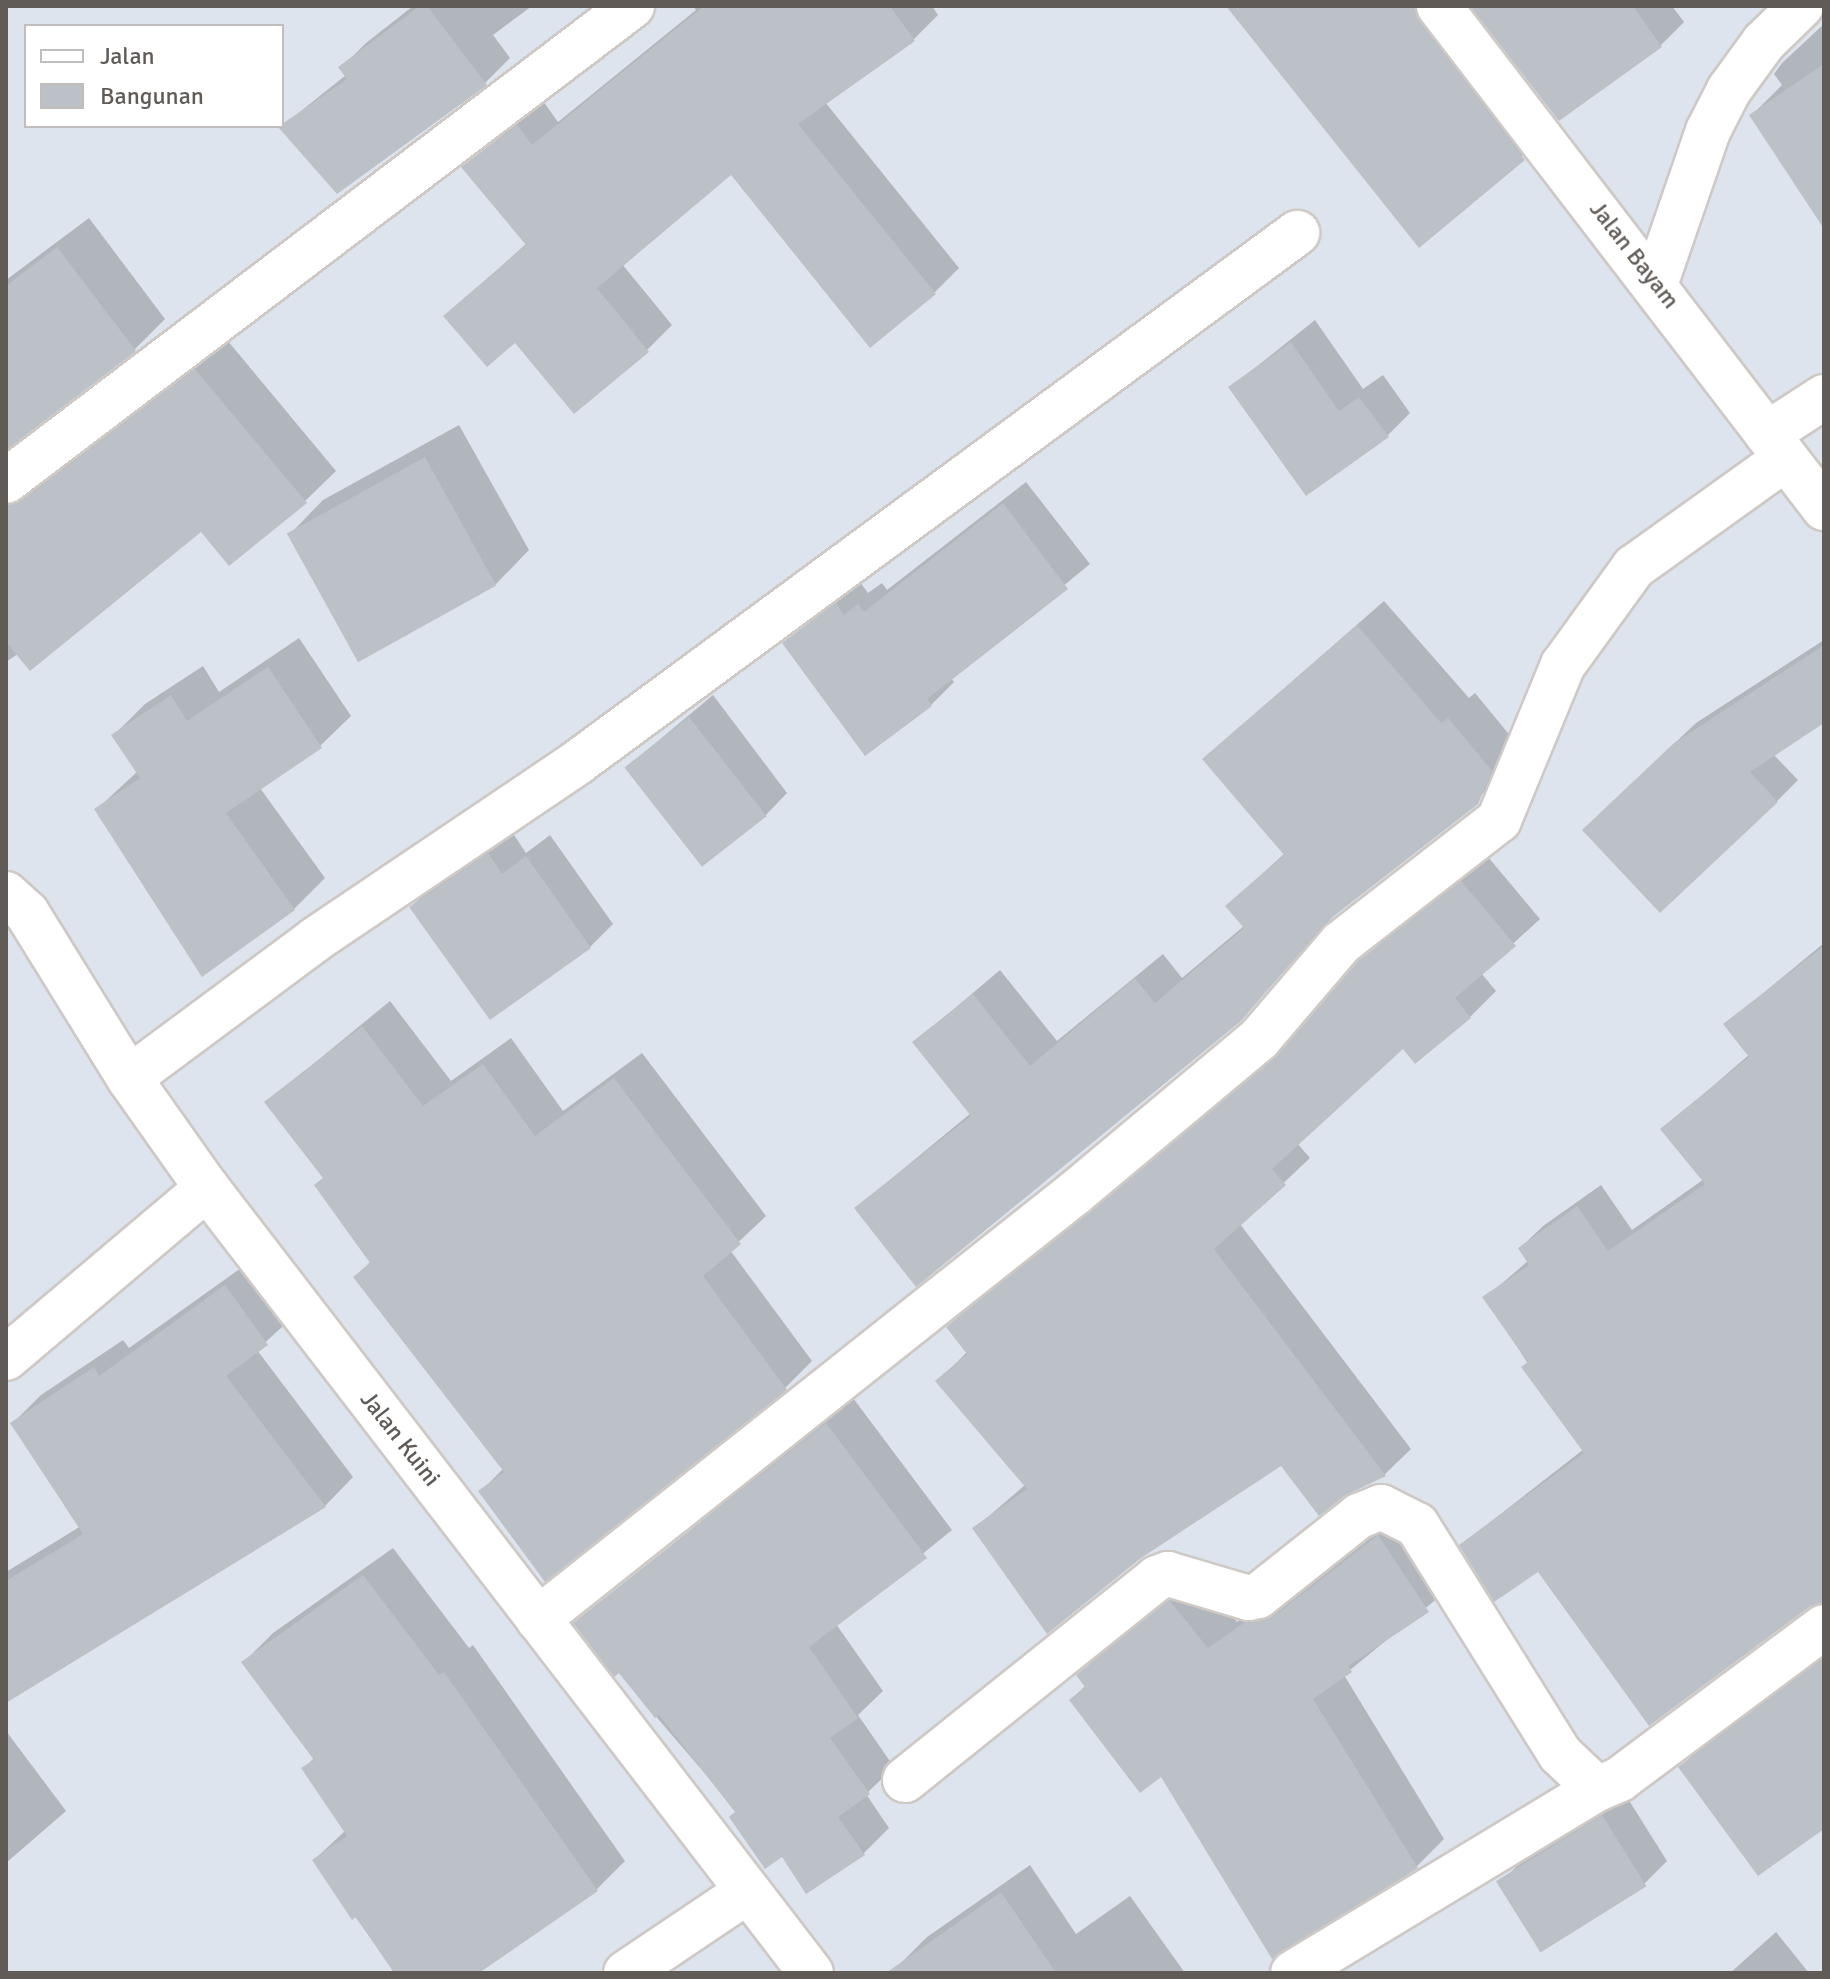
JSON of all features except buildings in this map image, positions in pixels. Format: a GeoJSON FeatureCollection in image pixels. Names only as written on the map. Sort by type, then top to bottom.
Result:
{"type":"FeatureCollection","features":[{"type":"Feature","properties":{"kind":"street"},"geometry":{"type":"LineString","coordinates":[[6,481],[632,6]]}},
{"type":"Feature","properties":{"kind":"street","name":"Jalan Bayam"},"geometry":{"type":"LineString","coordinates":[[1439,6],[1656,282],[1824,508]]}},
{"type":"Feature","properties":{"kind":"street"},"geometry":{"type":"LineString","coordinates":[[1656,282],[1708,131],[1729,90],[1764,42],[1801,6]]}},
{"type":"Feature","properties":{"kind":"street"},"geometry":{"type":"LineString","coordinates":[[129,1078],[316,939],[578,762],[1297,233]]}},
{"type":"Feature","properties":{"kind":"street"},"geometry":{"type":"LineString","coordinates":[[538,1619],[1076,1192],[1259,1039],[1341,943],[1499,820],[1563,665],[1634,567],[1776,446],[1824,397]]}},
{"type":"Feature","properties":{"kind":"street","name":"Jalan Kuini"},"geometry":{"type":"LineString","coordinates":[[13,912],[207,1188],[811,1973]]}},
{"type":"Feature","properties":{"kind":"street"},"geometry":{"type":"LineString","coordinates":[[6,1358],[207,1188]]}},
{"type":"Feature","properties":{"kind":"street"},"geometry":{"type":"LineString","coordinates":[[905,1780],[1157,1578],[1168,1574],[1249,1598],[1258,1596],[1359,1516],[1381,1507],[1417,1525],[1560,1754],[1597,1789]]}},
{"type":"Feature","properties":{"kind":"street"},"geometry":{"type":"LineString","coordinates":[[1293,1973],[1597,1789],[1620,1779],[1824,1627]]}},
{"type":"Feature","properties":{"kind":"street"},"geometry":{"type":"LineString","coordinates":[[626,1973],[748,1891]]}}]}
